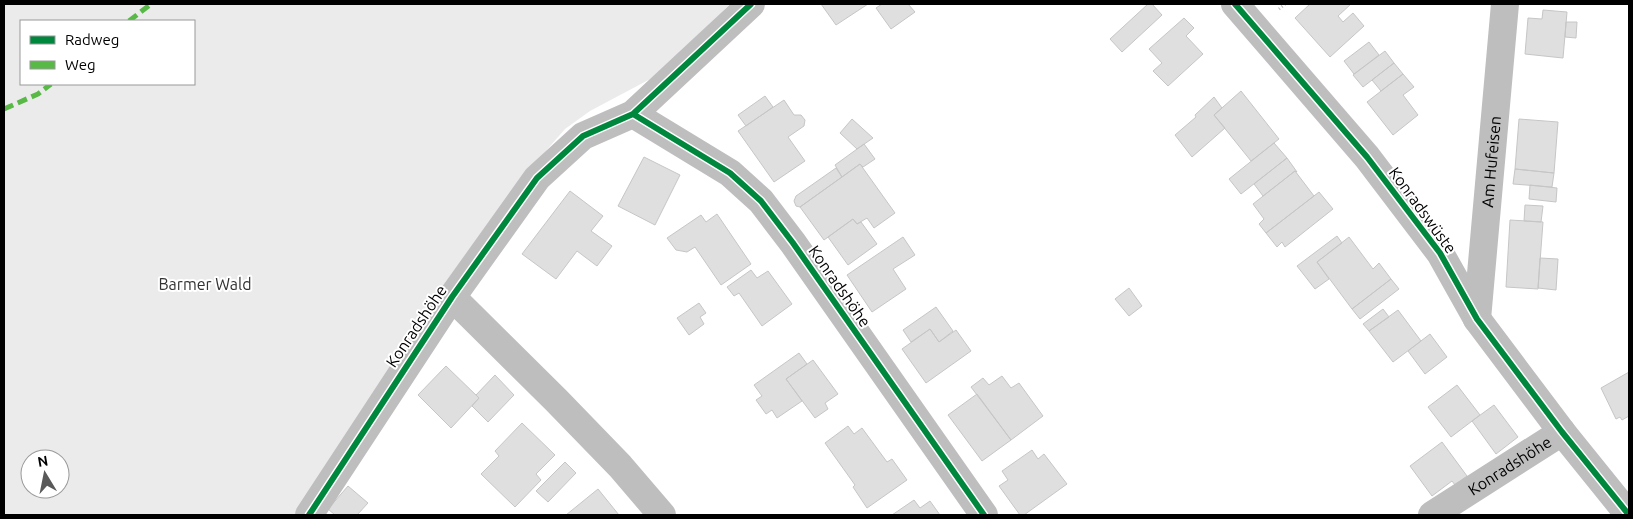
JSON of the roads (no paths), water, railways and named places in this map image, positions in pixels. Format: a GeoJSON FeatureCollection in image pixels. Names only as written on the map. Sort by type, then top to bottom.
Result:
{"type":"FeatureCollection","features":[{"type":"Feature","properties":{"kind":"street","name":"Konradshöhe"},"geometry":{"type":"LineString","coordinates":[[309,515],[452,297],[537,178],[583,136],[633,114],[750,4]]}},
{"type":"Feature","properties":{"kind":"street","name":"Konradswüste"},"geometry":{"type":"LineString","coordinates":[[1236,4],[1367,157],[1440,253],[1477,319],[1562,432],[1629,515]]}},
{"type":"Feature","properties":{"kind":"street","name":"Am Hufeisen"},"geometry":{"type":"LineString","coordinates":[[1477,319],[1505,4]]}},
{"type":"Feature","properties":{"kind":"street","name":"Konradshöhe"},"geometry":{"type":"LineString","coordinates":[[633,114],[730,173],[760,201],[793,243],[984,515]]}},
{"type":"Feature","properties":{"kind":"street","name":"Konradshöhe"},"geometry":{"type":"LineString","coordinates":[[452,297],[620,466],[662,515]]}},
{"type":"Feature","properties":{"kind":"street","name":"Konradshöhe"},"geometry":{"type":"LineString","coordinates":[[1432,515],[1562,432]]}},
{"type":"Feature","properties":{"kind":"park label","name":"Barmer Wald"},"geometry":{"type":"Point","coordinates":[205,284]}}]}
